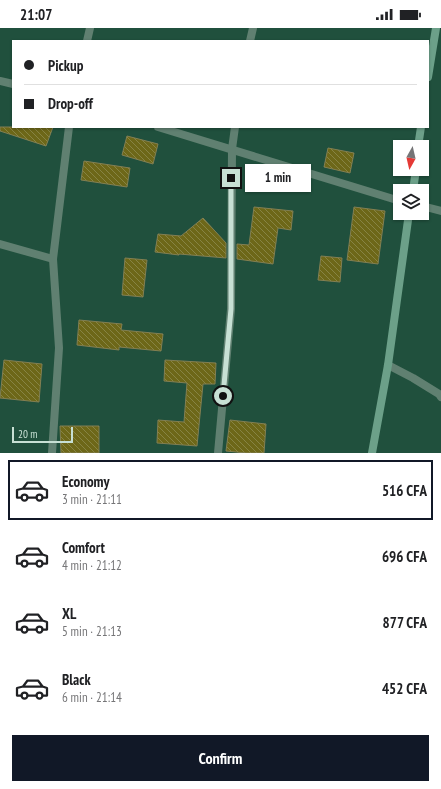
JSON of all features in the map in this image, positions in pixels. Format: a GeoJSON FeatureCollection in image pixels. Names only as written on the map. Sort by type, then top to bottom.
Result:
{"type":"FeatureCollection","features":[{"type":"Feature","properties":{"kind":"street"},"geometry":{"type":"LineString","coordinates":[[87,40],[90,28]]}},
{"type":"Feature","properties":{"kind":"street"},"geometry":{"type":"LineString","coordinates":[[250,40],[253,28]]}},
{"type":"Feature","properties":{"kind":"street"},"geometry":{"type":"LineString","coordinates":[[429,71],[436,28]]}},
{"type":"Feature","properties":{"kind":"street"},"geometry":{"type":"LineString","coordinates":[[0,81],[12,84]]}},
{"type":"Feature","properties":{"kind":"street"},"geometry":{"type":"LineString","coordinates":[[52,453],[59,348],[52,259],[69,128]]}},
{"type":"Feature","properties":{"kind":"street"},"geometry":{"type":"LineString","coordinates":[[161,128],[393,199]]}},
{"type":"Feature","properties":{"kind":"street"},"geometry":{"type":"LineString","coordinates":[[218,453],[231,309],[232,149],[235,128]]}},
{"type":"Feature","properties":{"kind":"street"},"geometry":{"type":"LineString","coordinates":[[419,140],[421,128]]}},
{"type":"Feature","properties":{"kind":"street"},"geometry":{"type":"LineString","coordinates":[[429,208],[441,211]]}},
{"type":"Feature","properties":{"kind":"street"},"geometry":{"type":"LineString","coordinates":[[372,453],[388,365],[409,220]]}},
{"type":"Feature","properties":{"kind":"street"},"geometry":{"type":"LineString","coordinates":[[0,244],[52,259]]}},
{"type":"Feature","properties":{"kind":"street"},"geometry":{"type":"LineString","coordinates":[[388,365],[413,378],[439,394],[441,397]]}},
{"type":"Feature","properties":{"kind":"building"},"geometry":{"type":"Polygon","coordinates":[[[0,127],[53,128],[46,146],[0,131],[0,127]]]}},
{"type":"Feature","properties":{"kind":"building"},"geometry":{"type":"Polygon","coordinates":[[[127,136],[158,144],[153,164],[122,155],[127,136]]]}},
{"type":"Feature","properties":{"kind":"building"},"geometry":{"type":"Polygon","coordinates":[[[328,148],[354,153],[350,173],[324,167],[328,148]]]}},
{"type":"Feature","properties":{"kind":"building"},"geometry":{"type":"Polygon","coordinates":[[[84,161],[130,168],[127,187],[81,180],[84,161]]]}},
{"type":"Feature","properties":{"kind":"building"},"geometry":{"type":"Polygon","coordinates":[[[254,207],[293,211],[291,230],[278,228],[273,264],[237,259],[237,244],[249,245],[254,207]]]}},
{"type":"Feature","properties":{"kind":"building"},"geometry":{"type":"Polygon","coordinates":[[[354,207],[385,211],[378,264],[347,260],[354,207]]]}},
{"type":"Feature","properties":{"kind":"building"},"geometry":{"type":"Polygon","coordinates":[[[203,218],[226,243],[226,258],[155,252],[158,234],[181,236],[203,218]]]}},
{"type":"Feature","properties":{"kind":"building"},"geometry":{"type":"Polygon","coordinates":[[[321,256],[342,258],[340,282],[318,280],[321,256]]]}},
{"type":"Feature","properties":{"kind":"building"},"geometry":{"type":"Polygon","coordinates":[[[125,258],[147,260],[143,297],[122,295],[125,258]]]}},
{"type":"Feature","properties":{"kind":"building"},"geometry":{"type":"Polygon","coordinates":[[[79,320],[122,324],[121,330],[163,334],[161,351],[119,347],[119,350],[77,345],[79,320]]]}},
{"type":"Feature","properties":{"kind":"building"},"geometry":{"type":"Polygon","coordinates":[[[4,360],[42,364],[39,402],[0,398],[4,360]]]}},
{"type":"Feature","properties":{"kind":"building"},"geometry":{"type":"Polygon","coordinates":[[[165,360],[216,363],[215,384],[203,384],[197,446],[157,443],[158,420],[184,422],[187,383],[164,381],[165,360]]]}},
{"type":"Feature","properties":{"kind":"building"},"geometry":{"type":"Polygon","coordinates":[[[230,420],[266,424],[264,453],[226,451],[230,420]]]}},
{"type":"Feature","properties":{"kind":"building"},"geometry":{"type":"Polygon","coordinates":[[[60,426],[99,426],[99,453],[61,453],[60,426]]]}},
{"type":"Feature","properties":{"kind":"route"},"geometry":{"type":"LineString","coordinates":[[223,396],[231,309],[231,178]]}}]}
